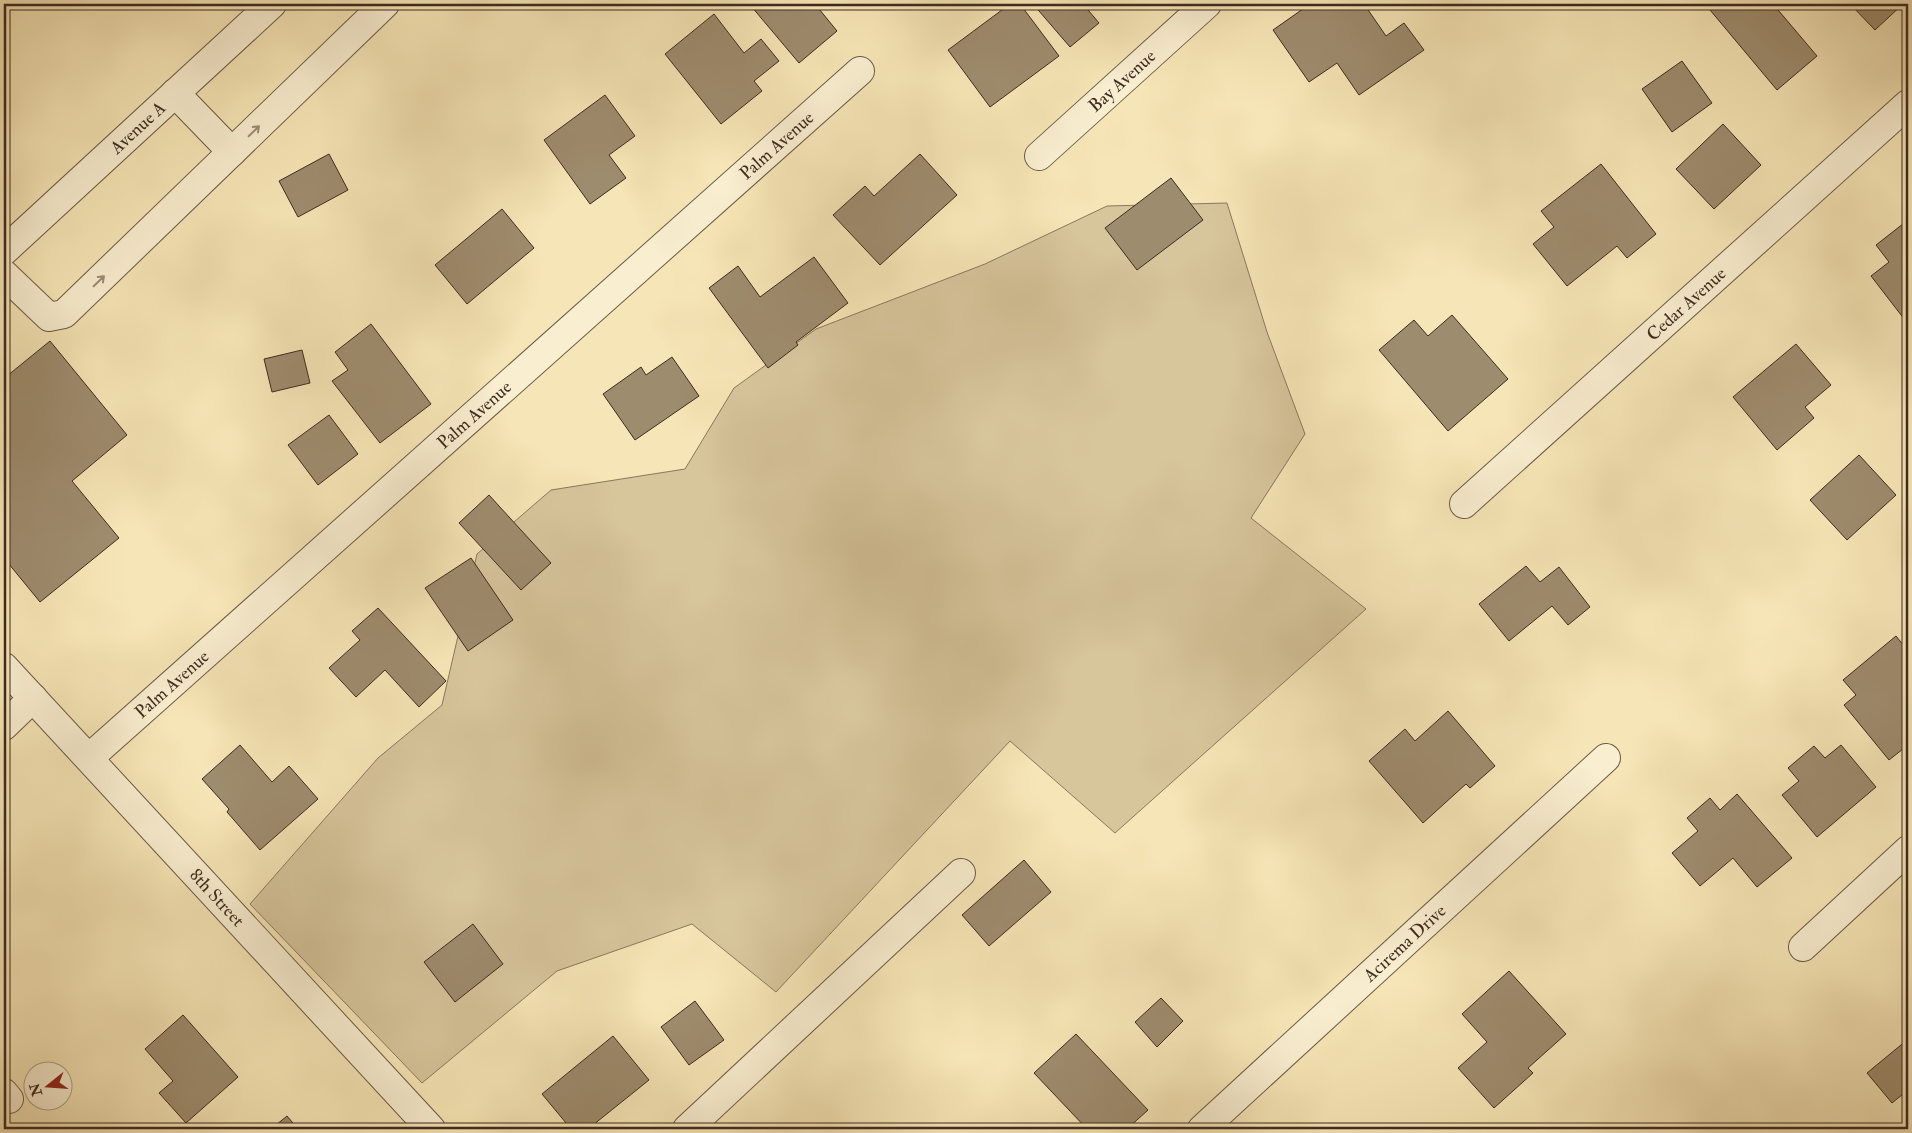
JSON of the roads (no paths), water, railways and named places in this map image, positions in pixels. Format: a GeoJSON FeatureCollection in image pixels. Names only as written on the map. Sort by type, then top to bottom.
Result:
{"type":"FeatureCollection","features":[{"type":"Feature","properties":{"kind":"street","name":"Avenue A"},"geometry":{"type":"LineString","coordinates":[[4,251],[272,4]]}},
{"type":"Feature","properties":{"kind":"street"},"geometry":{"type":"LineString","coordinates":[[4,274],[49,317],[64,314],[385,4]]}},
{"type":"Feature","properties":{"kind":"street","name":"Bay Avenue"},"geometry":{"type":"LineString","coordinates":[[1039,156],[1207,4]]}},
{"type":"Feature","properties":{"kind":"street","name":"Palm Avenue"},"geometry":{"type":"LineString","coordinates":[[89,758],[860,71]]}},
{"type":"Feature","properties":{"kind":"street"},"geometry":{"type":"LineString","coordinates":[[175,93],[232,152]]}},
{"type":"Feature","properties":{"kind":"street","name":"Cedar Avenue"},"geometry":{"type":"LineString","coordinates":[[1464,504],[1908,104]]}},
{"type":"Feature","properties":{"kind":"street","name":"8th Street"},"geometry":{"type":"LineString","coordinates":[[4,667],[431,1129]]}},
{"type":"Feature","properties":{"kind":"street"},"geometry":{"type":"LineString","coordinates":[[4,726],[33,698]]}},
{"type":"Feature","properties":{"kind":"street","name":"Acirema Drive"},"geometry":{"type":"LineString","coordinates":[[1202,1129],[1606,758]]}},
{"type":"Feature","properties":{"kind":"street"},"geometry":{"type":"LineString","coordinates":[[1803,947],[1908,850]]}},
{"type":"Feature","properties":{"kind":"street"},"geometry":{"type":"LineString","coordinates":[[687,1129],[961,873]]}}]}
